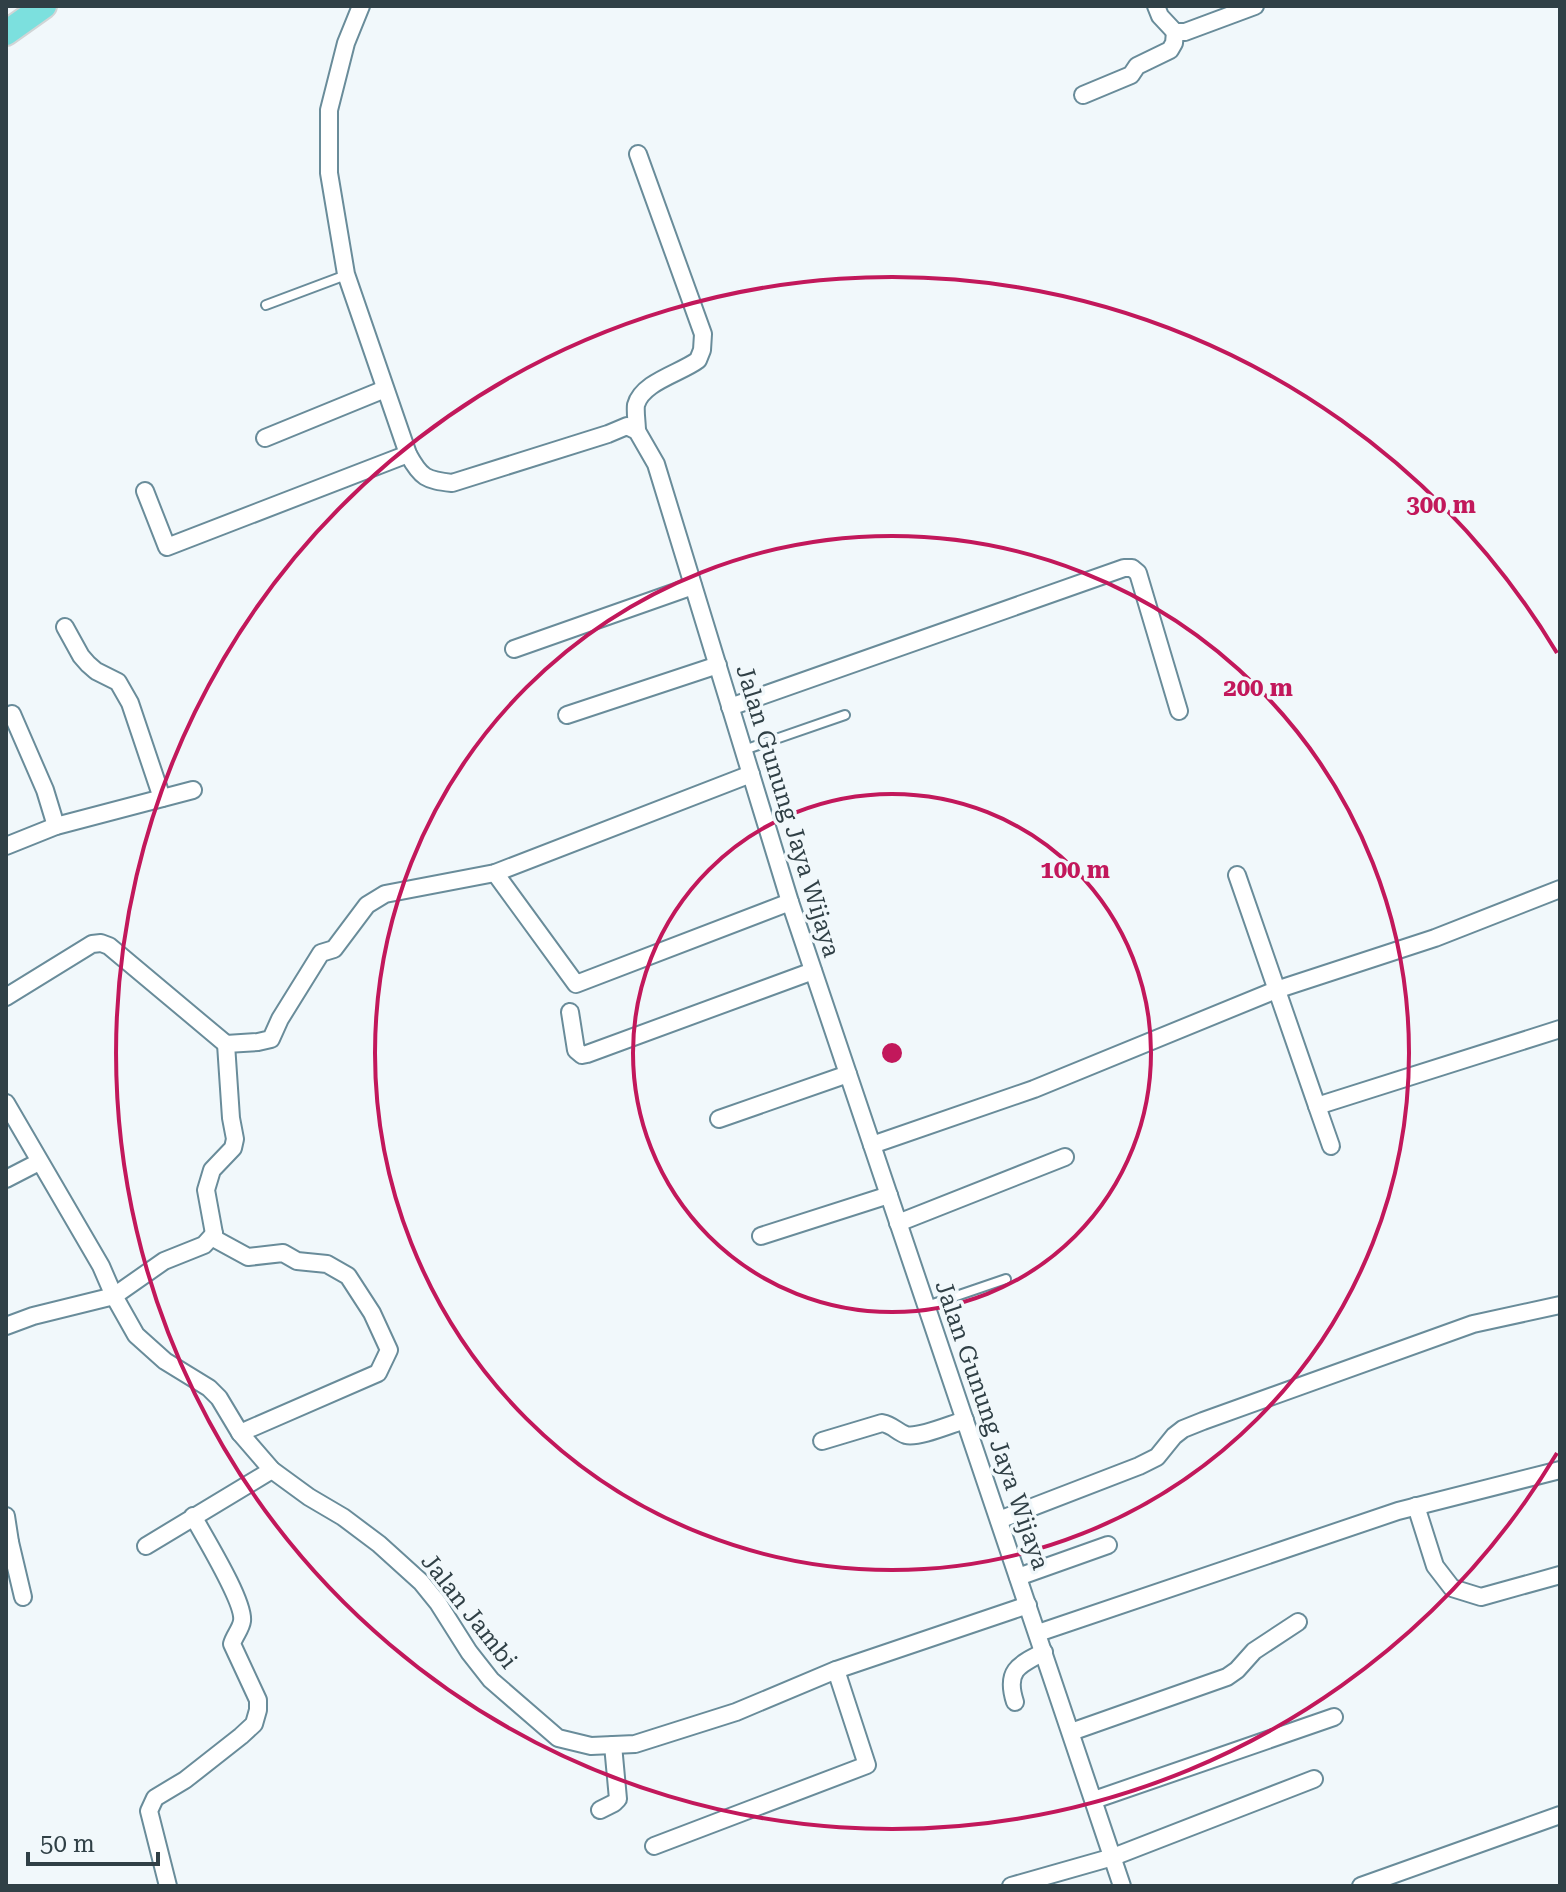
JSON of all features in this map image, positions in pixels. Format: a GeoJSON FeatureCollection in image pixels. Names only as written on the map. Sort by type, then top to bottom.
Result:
{"type":"FeatureCollection","features":[{"type":"Feature","properties":{"kind":"main road"},"geometry":{"type":"LineString","coordinates":[[6,33],[44,6]]}},
{"type":"Feature","properties":{"kind":"street"},"geometry":{"type":"LineString","coordinates":[[361,6],[346,43],[329,110],[329,173],[346,274],[408,454],[416,469],[431,481],[452,483],[627,426],[637,431],[636,403],[646,390],[698,360],[703,334],[638,154]]}},
{"type":"Feature","properties":{"kind":"street"},"geometry":{"type":"LineString","coordinates":[[1156,6],[1160,16],[1175,32],[1185,32],[1255,6]]}},
{"type":"Feature","properties":{"kind":"street"},"geometry":{"type":"LineString","coordinates":[[1083,95],[1131,75],[1137,66],[1170,50],[1175,32]]}},
{"type":"Feature","properties":{"kind":"street"},"geometry":{"type":"LineString","coordinates":[[265,438],[385,389]]}},
{"type":"Feature","properties":{"kind":"street","name":"Jalan Gunung Jaya Wijaya"},"geometry":{"type":"LineString","coordinates":[[637,431],[656,464],[790,902],[1122,1886]]}},
{"type":"Feature","properties":{"kind":"street"},"geometry":{"type":"LineString","coordinates":[[145,491],[167,547],[408,454]]}},
{"type":"Feature","properties":{"kind":"street"},"geometry":{"type":"LineString","coordinates":[[730,707],[1124,568],[1132,568],[1138,573],[1179,711]]}},
{"type":"Feature","properties":{"kind":"street"},"geometry":{"type":"LineString","coordinates":[[514,649],[693,586]]}},
{"type":"Feature","properties":{"kind":"street"},"geometry":{"type":"LineString","coordinates":[[65,627],[81,656],[96,671],[118,682],[130,703],[162,798]]}},
{"type":"Feature","properties":{"kind":"street"},"geometry":{"type":"LineString","coordinates":[[567,715],[718,665]]}},
{"type":"Feature","properties":{"kind":"street"},"geometry":{"type":"LineString","coordinates":[[12,714],[45,790],[56,826]]}},
{"type":"Feature","properties":{"kind":"street"},"geometry":{"type":"LineString","coordinates":[[6,997],[92,944],[101,943],[109,946],[226,1044],[271,1039],[321,953],[334,949],[367,905],[385,894],[495,873],[751,774]]}},
{"type":"Feature","properties":{"kind":"street"},"geometry":{"type":"LineString","coordinates":[[6,846],[56,826],[193,790]]}},
{"type":"Feature","properties":{"kind":"street"},"geometry":{"type":"LineString","coordinates":[[495,873],[576,984],[790,902]]}},
{"type":"Feature","properties":{"kind":"street"},"geometry":{"type":"LineString","coordinates":[[1237,875],[1331,1146]]}},
{"type":"Feature","properties":{"kind":"street"},"geometry":{"type":"LineString","coordinates":[[872,1145],[1034,1089],[1276,990],[1435,938],[1560,889]]}},
{"type":"Feature","properties":{"kind":"street"},"geometry":{"type":"LineString","coordinates":[[570,1012],[576,1050],[582,1055],[813,971]]}},
{"type":"Feature","properties":{"kind":"street"},"geometry":{"type":"LineString","coordinates":[[1317,1106],[1560,1029]]}},
{"type":"Feature","properties":{"kind":"street"},"geometry":{"type":"LineString","coordinates":[[226,1044],[235,1139],[233,1148],[212,1170],[206,1190],[215,1239],[248,1257],[283,1253],[297,1261],[327,1264],[348,1276],[372,1313],[389,1350],[378,1373],[240,1433]]}},
{"type":"Feature","properties":{"kind":"street"},"geometry":{"type":"LineString","coordinates":[[719,1119],[848,1074]]}},
{"type":"Feature","properties":{"kind":"street","name":"Jalan Jambi"},"geometry":{"type":"LineString","coordinates":[[6,1103],[101,1266],[136,1335],[165,1361],[209,1388],[219,1398],[240,1433],[272,1470],[379,1544],[421,1582],[491,1680],[558,1738],[591,1746],[635,1744],[736,1712],[836,1670],[1028,1605]]}},
{"type":"Feature","properties":{"kind":"street"},"geometry":{"type":"LineString","coordinates":[[898,1223],[1065,1157]]}},
{"type":"Feature","properties":{"kind":"street"},"geometry":{"type":"LineString","coordinates":[[6,1179],[39,1162]]}},
{"type":"Feature","properties":{"kind":"street"},"geometry":{"type":"LineString","coordinates":[[761,1236],[889,1195]]}},
{"type":"Feature","properties":{"kind":"street"},"geometry":{"type":"LineString","coordinates":[[6,1326],[33,1316],[114,1296],[164,1261],[204,1245],[214,1234]]}},
{"type":"Feature","properties":{"kind":"street"},"geometry":{"type":"LineString","coordinates":[[999,1520],[1139,1466],[1157,1457],[1183,1429],[1473,1324],[1560,1305]]}},
{"type":"Feature","properties":{"kind":"street"},"geometry":{"type":"LineString","coordinates":[[822,1441],[882,1423],[911,1436],[965,1420]]}},
{"type":"Feature","properties":{"kind":"street"},"geometry":{"type":"LineString","coordinates":[[146,1546],[272,1470]]}},
{"type":"Feature","properties":{"kind":"street"},"geometry":{"type":"LineString","coordinates":[[1038,1633],[1416,1506],[1560,1470]]}},
{"type":"Feature","properties":{"kind":"street"},"geometry":{"type":"LineString","coordinates":[[1416,1506],[1435,1566],[1452,1588],[1481,1597],[1560,1575]]}},
{"type":"Feature","properties":{"kind":"street"},"geometry":{"type":"LineString","coordinates":[[6,1516],[8,1543],[23,1597]]}},
{"type":"Feature","properties":{"kind":"street"},"geometry":{"type":"LineString","coordinates":[[168,1886],[149,1811],[155,1798],[185,1780],[241,1736],[254,1724],[258,1710],[258,1700],[232,1644],[242,1621],[240,1607],[193,1516]]}},
{"type":"Feature","properties":{"kind":"street"},"geometry":{"type":"LineString","coordinates":[[1018,1577],[1108,1545]]}},
{"type":"Feature","properties":{"kind":"street"},"geometry":{"type":"LineString","coordinates":[[1071,1732],[1227,1677],[1254,1651],[1298,1622]]}},
{"type":"Feature","properties":{"kind":"street"},"geometry":{"type":"LineString","coordinates":[[1015,1702],[1010,1687],[1012,1675],[1021,1664],[1044,1652]]}},
{"type":"Feature","properties":{"kind":"street"},"geometry":{"type":"LineString","coordinates":[[654,1846],[867,1765],[836,1670]]}},
{"type":"Feature","properties":{"kind":"street"},"geometry":{"type":"LineString","coordinates":[[1094,1800],[1334,1717]]}},
{"type":"Feature","properties":{"kind":"street"},"geometry":{"type":"LineString","coordinates":[[600,1810],[618,1799],[613,1745]]}},
{"type":"Feature","properties":{"kind":"street"},"geometry":{"type":"LineString","coordinates":[[1011,1886],[1113,1857],[1314,1779]]}},
{"type":"Feature","properties":{"kind":"street"},"geometry":{"type":"LineString","coordinates":[[1361,1886],[1560,1815]]}},
{"type":"Feature","properties":{"kind":"lane"},"geometry":{"type":"LineString","coordinates":[[266,305],[346,274]]}},
{"type":"Feature","properties":{"kind":"lane"},"geometry":{"type":"LineString","coordinates":[[744,750],[845,715]]}},
{"type":"Feature","properties":{"kind":"lane"},"geometry":{"type":"LineString","coordinates":[[927,1306],[1006,1279]]}}]}
